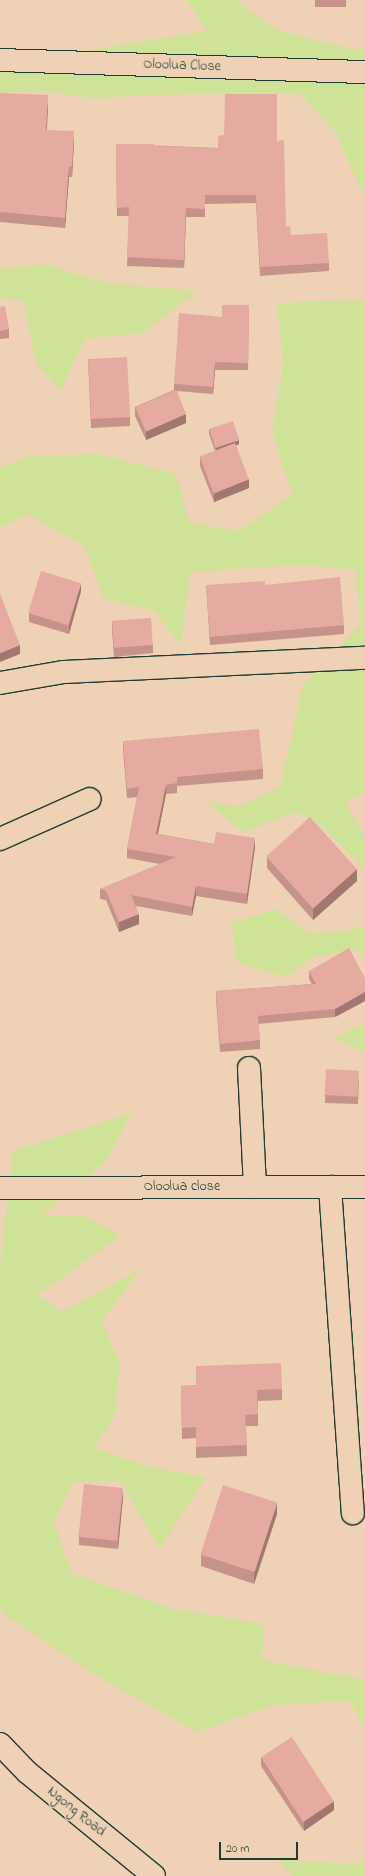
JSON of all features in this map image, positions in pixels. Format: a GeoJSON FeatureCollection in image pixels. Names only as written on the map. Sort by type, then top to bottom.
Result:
{"type":"FeatureCollection","features":[{"type":"Feature","properties":{"kind":"street","name":"Oloolua Close"},"geometry":{"type":"LineString","coordinates":[[0,60],[365,72]]}},
{"type":"Feature","properties":{"kind":"street"},"geometry":{"type":"LineString","coordinates":[[0,683],[64,672],[365,658]]}},
{"type":"Feature","properties":{"kind":"street"},"geometry":{"type":"LineString","coordinates":[[0,839],[90,800]]}},
{"type":"Feature","properties":{"kind":"street"},"geometry":{"type":"LineString","coordinates":[[250,1068],[255,1187]]}},
{"type":"Feature","properties":{"kind":"street"},"geometry":{"type":"LineString","coordinates":[[330,1187],[353,1513]]}},
{"type":"Feature","properties":{"kind":"street","name":"Oloolua close"},"geometry":{"type":"LineString","coordinates":[[0,1188],[365,1187]]}},
{"type":"Feature","properties":{"kind":"street","name":"Ngong Road"},"geometry":{"type":"LineString","coordinates":[[0,1744],[28,1772],[154,1876]]}},
{"type":"Feature","properties":{"kind":"green space"},"geometry":{"type":"Polygon","coordinates":[[[187,0],[240,0],[240,4],[280,31],[349,48],[365,49],[365,199],[336,133],[299,93],[143,95],[95,99],[47,91],[0,93],[0,64],[207,31],[187,0]]]}},
{"type":"Feature","properties":{"kind":"green space"},"geometry":{"type":"Polygon","coordinates":[[[45,264],[106,283],[198,291],[142,333],[85,339],[61,391],[36,363],[24,301],[0,298],[0,269],[45,264]]]}},
{"type":"Feature","properties":{"kind":"green space"},"geometry":{"type":"Polygon","coordinates":[[[365,301],[365,792],[346,803],[365,838],[365,871],[324,828],[297,812],[243,832],[207,802],[240,807],[280,787],[303,684],[361,624],[355,570],[301,565],[190,572],[181,645],[154,611],[103,598],[85,547],[28,514],[0,528],[0,467],[29,456],[98,454],[176,474],[190,523],[240,531],[292,494],[272,430],[283,365],[277,303],[365,301]]]}},
{"type":"Feature","properties":{"kind":"green space"},"geometry":{"type":"Polygon","coordinates":[[[277,909],[309,934],[347,931],[365,926],[365,962],[358,950],[314,957],[287,977],[237,963],[232,922],[277,909]]]}},
{"type":"Feature","properties":{"kind":"green space"},"geometry":{"type":"Polygon","coordinates":[[[365,1023],[365,1053],[333,1038],[365,1023]]]}},
{"type":"Feature","properties":{"kind":"green space"},"geometry":{"type":"Polygon","coordinates":[[[132,1113],[106,1161],[42,1216],[83,1215],[121,1236],[37,1295],[63,1312],[140,1269],[102,1321],[120,1364],[114,1417],[94,1448],[151,1467],[206,1477],[160,1549],[120,1481],[73,1482],[54,1521],[71,1573],[174,1609],[264,1624],[262,1660],[365,1680],[365,1731],[350,1701],[274,1705],[197,1732],[89,1671],[2,1613],[0,1608],[0,1267],[13,1151],[132,1113]]]}},
{"type":"Feature","properties":{"kind":"green space"},"geometry":{"type":"Polygon","coordinates":[[[365,1850],[365,1876],[292,1876],[279,1860],[361,1864],[365,1850]]]}},
{"type":"Feature","properties":{"kind":"building"},"geometry":{"type":"Polygon","coordinates":[[[0,93],[48,95],[46,130],[74,131],[72,166],[69,166],[65,218],[0,212],[0,93]]]}},
{"type":"Feature","properties":{"kind":"building"},"geometry":{"type":"Polygon","coordinates":[[[225,94],[277,94],[277,141],[284,140],[286,227],[290,226],[291,235],[327,233],[329,263],[260,267],[256,195],[205,195],[205,209],[186,208],[184,260],[127,257],[129,207],[117,208],[116,144],[154,144],[155,146],[218,148],[218,136],[224,135],[225,94]]]}},
{"type":"Feature","properties":{"kind":"building"},"geometry":{"type":"Polygon","coordinates":[[[222,305],[249,305],[248,363],[215,362],[213,387],[174,384],[179,313],[222,317],[222,305]]]}},
{"type":"Feature","properties":{"kind":"building"},"geometry":{"type":"Polygon","coordinates":[[[5,306],[9,329],[0,331],[0,307],[5,306]]]}},
{"type":"Feature","properties":{"kind":"building"},"geometry":{"type":"Polygon","coordinates":[[[127,357],[130,417],[91,419],[88,359],[127,357]]]}},
{"type":"Feature","properties":{"kind":"building"},"geometry":{"type":"Polygon","coordinates":[[[176,390],[186,414],[146,431],[135,407],[176,390]]]}},
{"type":"Feature","properties":{"kind":"building"},"geometry":{"type":"Polygon","coordinates":[[[233,421],[239,440],[215,448],[209,429],[233,421]]]}},
{"type":"Feature","properties":{"kind":"building"},"geometry":{"type":"Polygon","coordinates":[[[235,443],[249,479],[214,493],[200,457],[235,443]]]}},
{"type":"Feature","properties":{"kind":"building"},"geometry":{"type":"Polygon","coordinates":[[[41,571],[81,583],[68,625],[28,613],[41,571]]]}},
{"type":"Feature","properties":{"kind":"building"},"geometry":{"type":"Polygon","coordinates":[[[340,577],[344,625],[210,637],[206,585],[265,581],[265,585],[340,577]]]}},
{"type":"Feature","properties":{"kind":"building"},"geometry":{"type":"Polygon","coordinates":[[[0,594],[20,645],[0,653],[0,594]]]}},
{"type":"Feature","properties":{"kind":"building"},"geometry":{"type":"Polygon","coordinates":[[[151,618],[153,645],[114,648],[112,621],[151,618]]]}},
{"type":"Feature","properties":{"kind":"building"},"geometry":{"type":"Polygon","coordinates":[[[259,729],[263,769],[177,777],[177,783],[166,785],[156,834],[214,844],[216,832],[255,838],[247,894],[196,886],[192,907],[131,895],[139,914],[119,922],[106,891],[100,889],[176,857],[127,849],[139,787],[127,789],[123,741],[259,729]]]}},
{"type":"Feature","properties":{"kind":"building"},"geometry":{"type":"Polygon","coordinates":[[[310,817],[357,869],[313,908],[266,856],[310,817]]]}},
{"type":"Feature","properties":{"kind":"building"},"geometry":{"type":"Polygon","coordinates":[[[349,948],[365,978],[365,992],[335,1009],[258,1016],[260,1040],[220,1044],[216,991],[316,984],[309,971],[349,948]]]}},
{"type":"Feature","properties":{"kind":"building"},"geometry":{"type":"Polygon","coordinates":[[[326,1069],[359,1071],[358,1097],[325,1095],[326,1069]]]}},
{"type":"Feature","properties":{"kind":"building"},"geometry":{"type":"Polygon","coordinates":[[[281,1363],[282,1389],[257,1390],[258,1414],[245,1415],[247,1445],[196,1447],[196,1427],[182,1428],[181,1386],[196,1385],[196,1366],[281,1363]]]}},
{"type":"Feature","properties":{"kind":"building"},"geometry":{"type":"Polygon","coordinates":[[[84,1484],[123,1488],[117,1541],[78,1537],[84,1484]]]}},
{"type":"Feature","properties":{"kind":"building"},"geometry":{"type":"Polygon","coordinates":[[[223,1485],[277,1503],[255,1572],[200,1554],[223,1485]]]}},
{"type":"Feature","properties":{"kind":"building"},"geometry":{"type":"Polygon","coordinates":[[[292,1737],[334,1802],[303,1822],[261,1757],[292,1737]]]}}]}
